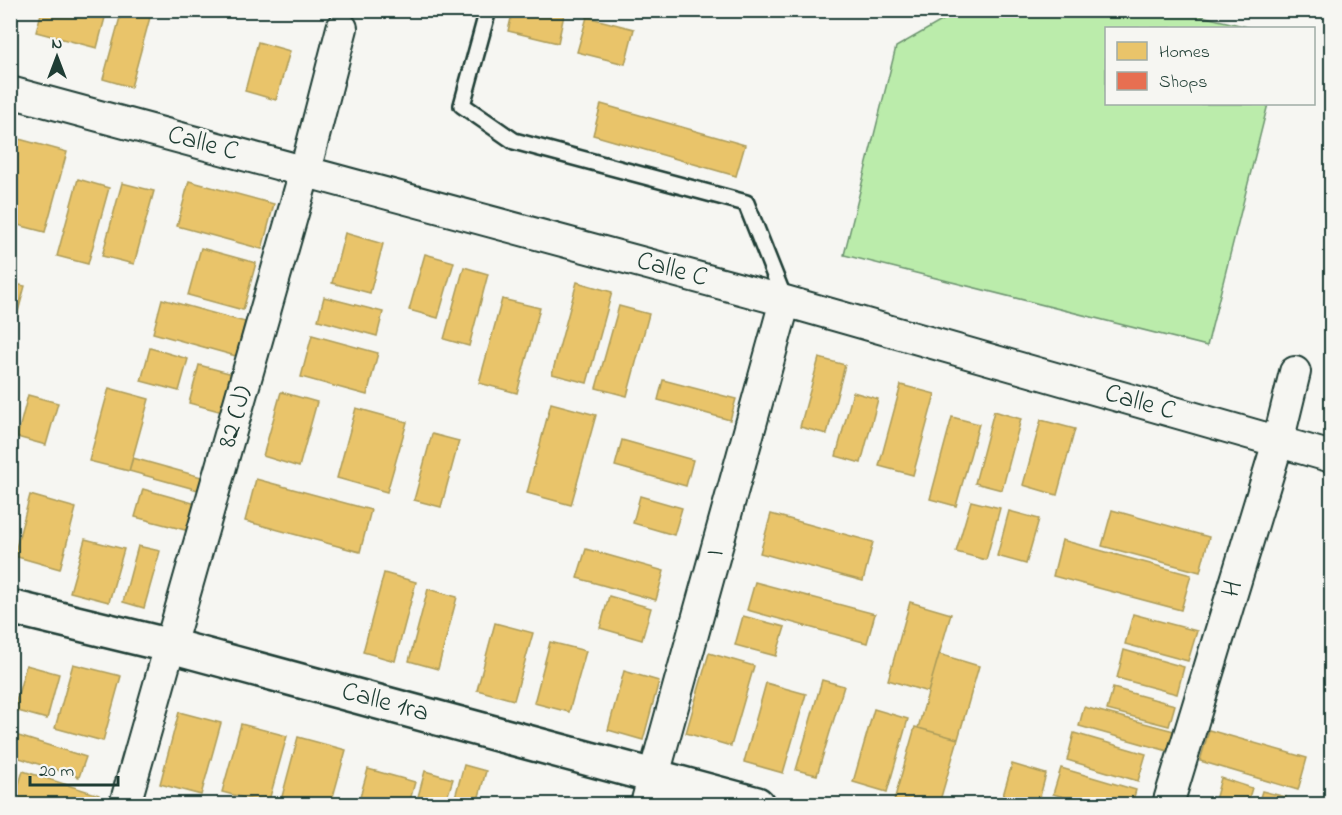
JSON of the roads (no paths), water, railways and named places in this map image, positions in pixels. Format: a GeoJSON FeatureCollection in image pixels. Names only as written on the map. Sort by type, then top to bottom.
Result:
{"type":"FeatureCollection","features":[{"type":"Feature","properties":{"kind":"main road","name":"Calle 1ra"},"geometry":{"type":"LineString","coordinates":[[10,607],[171,646],[650,790],[757,804]]}},
{"type":"Feature","properties":{"kind":"street","name":"82 (J)"},"geometry":{"type":"LineString","coordinates":[[125,804],[305,171],[342,28]]}},
{"type":"Feature","properties":{"kind":"street","name":"Calle C"},"geometry":{"type":"LineString","coordinates":[[10,92],[785,301],[1332,457]]}},
{"type":"Feature","properties":{"kind":"street","name":"I"},"geometry":{"type":"LineString","coordinates":[[650,790],[785,301]]}},
{"type":"Feature","properties":{"kind":"street","name":"H"},"geometry":{"type":"LineString","coordinates":[[1168,804],[1278,442],[1295,372]]}},
{"type":"Feature","properties":{"kind":"lane"},"geometry":{"type":"LineString","coordinates":[[488,10],[462,105],[514,141],[746,202],[785,301]]}}]}
